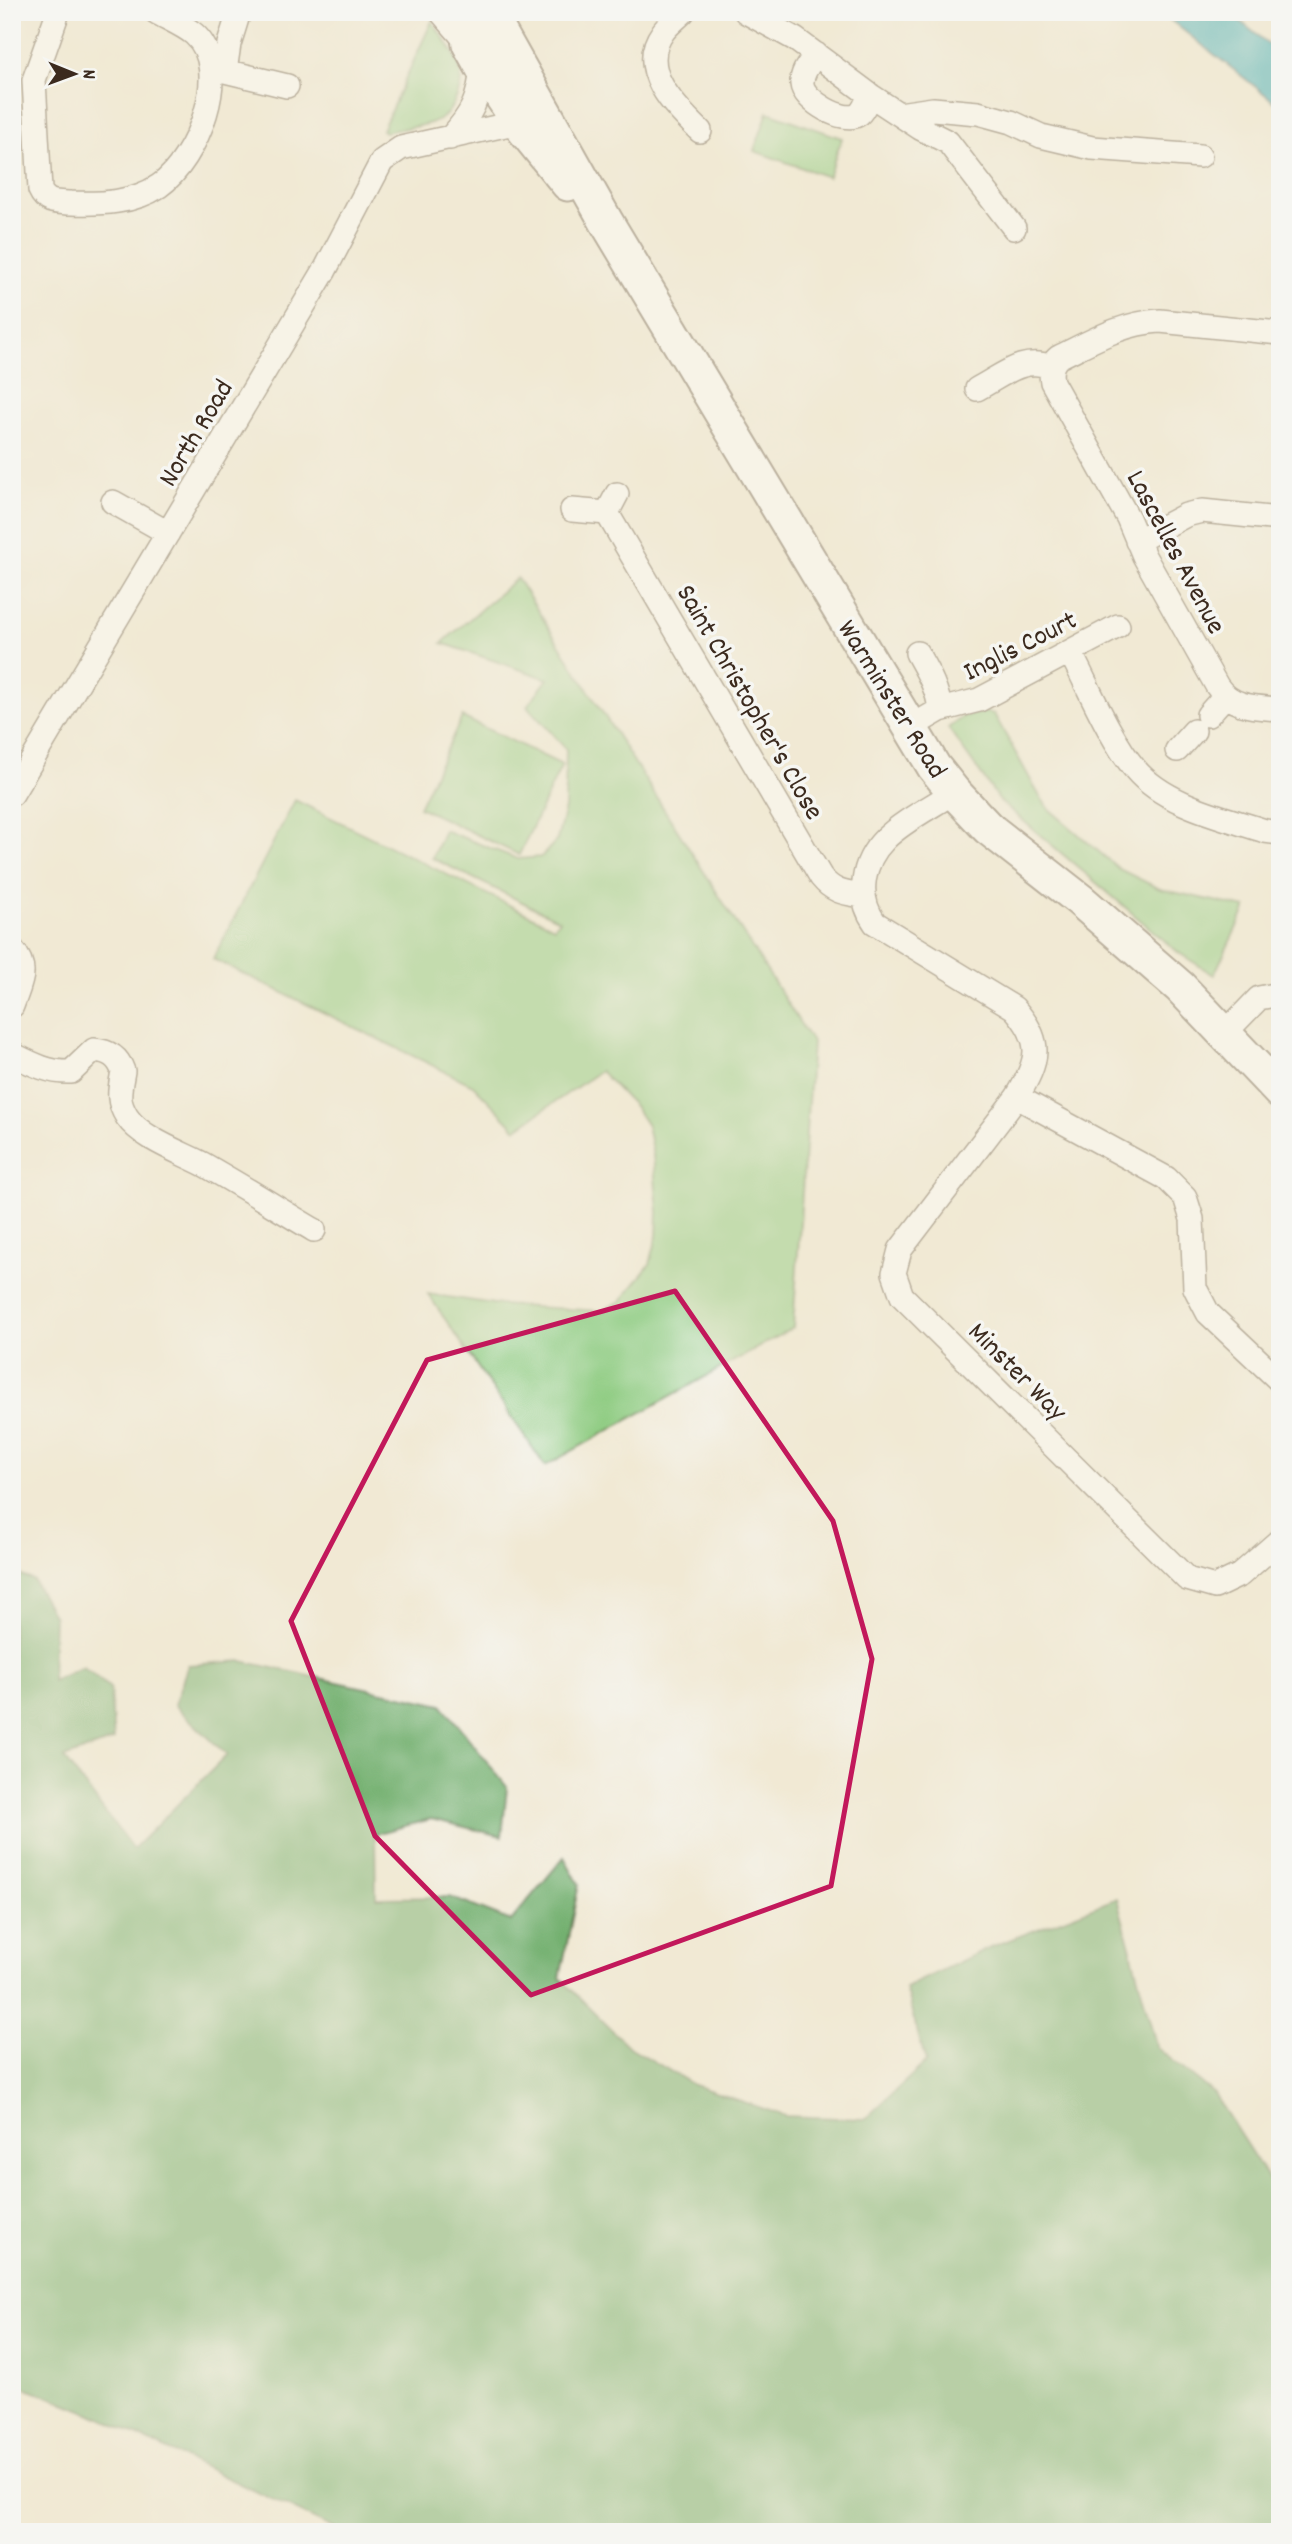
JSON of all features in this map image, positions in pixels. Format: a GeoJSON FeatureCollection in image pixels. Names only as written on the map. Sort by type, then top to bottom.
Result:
{"type":"FeatureCollection","features":[{"type":"Feature","properties":{"kind":"highway","name":"Warminster Road"},"geometry":{"type":"LineString","coordinates":[[481,26],[527,104],[526,129],[607,223],[909,728],[954,792],[988,828],[1080,901],[1180,987],[1280,1092]]}},
{"type":"Feature","properties":{"kind":"highway","name":"Warminster Road"},"geometry":{"type":"LineString","coordinates":[[481,26],[526,129],[564,180],[607,223]]}},
{"type":"Feature","properties":{"kind":"street"},"geometry":{"type":"LineString","coordinates":[[58,12],[34,80],[40,190],[43,198],[51,202],[83,204],[137,198],[161,185],[184,163],[199,137],[209,94],[210,67],[206,50],[194,34],[156,12]]}},
{"type":"Feature","properties":{"kind":"street"},"geometry":{"type":"LineString","coordinates":[[239,12],[225,71],[287,86]]}},
{"type":"Feature","properties":{"kind":"street"},"geometry":{"type":"LineString","coordinates":[[441,12],[481,26],[480,88],[475,106],[457,137]]}},
{"type":"Feature","properties":{"kind":"street"},"geometry":{"type":"LineString","coordinates":[[683,12],[664,30],[659,39],[655,50],[656,73],[678,110],[700,131]]}},
{"type":"Feature","properties":{"kind":"street"},"geometry":{"type":"LineString","coordinates":[[746,12],[795,39],[870,95],[948,142],[1014,228]]}},
{"type":"Feature","properties":{"kind":"street"},"geometry":{"type":"LineString","coordinates":[[816,54],[802,74],[802,86],[807,96],[840,117],[852,117],[861,113],[870,95]]}},
{"type":"Feature","properties":{"kind":"street"},"geometry":{"type":"LineString","coordinates":[[899,114],[933,110],[978,113],[1011,122],[1041,136],[1092,148],[1200,156]]}},
{"type":"Feature","properties":{"kind":"street","name":"North Road"},"geometry":{"type":"LineString","coordinates":[[12,794],[325,270],[382,160],[401,148],[457,137],[526,129]]}},
{"type":"Feature","properties":{"kind":"street"},"geometry":{"type":"LineString","coordinates":[[977,389],[1023,364],[1037,362],[1052,374],[1059,357],[1107,333],[1142,322],[1160,321],[1280,333]]}},
{"type":"Feature","properties":{"kind":"street","name":"Lascelles Avenue"},"geometry":{"type":"LineString","coordinates":[[1052,374],[1128,519],[1144,556],[1224,696]]}},
{"type":"Feature","properties":{"kind":"street"},"geometry":{"type":"LineString","coordinates":[[113,502],[168,533]]}},
{"type":"Feature","properties":{"kind":"street","name":"Saint Christopher's Close"},"geometry":{"type":"LineString","coordinates":[[572,510],[612,503],[821,877],[829,887],[839,892],[862,896]]}},
{"type":"Feature","properties":{"kind":"street"},"geometry":{"type":"LineString","coordinates":[[1137,541],[1186,515],[1202,511],[1280,519]]}},
{"type":"Feature","properties":{"kind":"street","name":"Inglis Court"},"geometry":{"type":"LineString","coordinates":[[909,728],[940,710],[979,700],[1118,626]]}},
{"type":"Feature","properties":{"kind":"street"},"geometry":{"type":"LineString","coordinates":[[1070,652],[1121,749],[1143,777],[1177,799],[1265,831],[1280,833]]}},
{"type":"Feature","properties":{"kind":"street"},"geometry":{"type":"LineString","coordinates":[[917,653],[931,679],[940,710]]}},
{"type":"Feature","properties":{"kind":"street"},"geometry":{"type":"LineString","coordinates":[[1177,750],[1224,696],[1237,704],[1280,709]]}},
{"type":"Feature","properties":{"kind":"street"},"geometry":{"type":"LineString","coordinates":[[862,896],[864,878],[882,842],[954,792]]}},
{"type":"Feature","properties":{"kind":"street","name":"Minster Way"},"geometry":{"type":"LineString","coordinates":[[862,896],[866,911],[875,923],[1014,1008],[1028,1025],[1035,1047],[1032,1071],[1017,1097],[900,1250],[894,1273],[902,1296],[1187,1579],[1215,1587],[1240,1575],[1280,1540]]}},
{"type":"Feature","properties":{"kind":"street"},"geometry":{"type":"LineString","coordinates":[[12,949],[21,960],[23,969],[12,1006]]}},
{"type":"Feature","properties":{"kind":"street"},"geometry":{"type":"LineString","coordinates":[[1225,1033],[1259,998],[1280,994]]}},
{"type":"Feature","properties":{"kind":"street"},"geometry":{"type":"LineString","coordinates":[[12,1054],[45,1070],[60,1072],[71,1072],[94,1050],[114,1055],[123,1071],[118,1091],[119,1100],[127,1118],[137,1129],[203,1164],[314,1230]]}},
{"type":"Feature","properties":{"kind":"street"},"geometry":{"type":"LineString","coordinates":[[1017,1097],[1166,1178],[1185,1197],[1192,1219],[1195,1288],[1208,1313],[1280,1381]]}},
{"type":"Feature","properties":{"kind":"highlighted area"},"geometry":{"type":"Polygon","coordinates":[[[675,1291],[833,1521],[872,1659],[831,1886],[531,1995],[375,1836],[291,1621],[427,1360],[675,1291]]]}},
{"type":"Feature","properties":{"kind":"green space"},"geometry":{"type":"Polygon","coordinates":[[[432,21],[457,61],[461,81],[459,92],[449,111],[439,120],[385,132],[382,130],[432,21]]]}},
{"type":"Feature","properties":{"kind":"green space"},"geometry":{"type":"Polygon","coordinates":[[[768,112],[842,138],[828,177],[754,151],[768,112]]]}},
{"type":"Feature","properties":{"kind":"green space"},"geometry":{"type":"Polygon","coordinates":[[[517,578],[812,1042],[793,1328],[545,1466],[428,1294],[501,1305],[602,1311],[621,1301],[650,1264],[657,1236],[658,1212],[653,1155],[647,1126],[634,1106],[600,1071],[516,1129],[473,1085],[213,959],[295,800],[554,927],[559,920],[432,858],[444,830],[518,859],[541,857],[557,840],[565,808],[566,749],[527,706],[548,679],[442,643],[517,578]]]}},
{"type":"Feature","properties":{"kind":"green space"},"geometry":{"type":"Polygon","coordinates":[[[987,712],[994,714],[1049,809],[1119,869],[1160,889],[1246,908],[1214,975],[1179,953],[1000,801],[948,728],[964,716],[987,712]]]}},
{"type":"Feature","properties":{"kind":"green space"},"geometry":{"type":"Polygon","coordinates":[[[462,717],[562,765],[519,855],[419,807],[462,717]]]}},
{"type":"Feature","properties":{"kind":"green space"},"geometry":{"type":"Polygon","coordinates":[[[12,1572],[33,1580],[54,1617],[52,1681],[83,1667],[110,1688],[114,1740],[64,1758],[133,1849],[227,1755],[174,1705],[188,1665],[242,1661],[442,1705],[507,1787],[502,1836],[431,1819],[375,1834],[376,1898],[450,1897],[511,1921],[564,1857],[579,1884],[560,1978],[628,2046],[694,2085],[785,2116],[865,2119],[926,2062],[905,1988],[986,1949],[1117,1898],[1157,2048],[1214,2094],[1280,2197],[1280,2532],[341,2532],[90,2413],[12,2382],[12,1572]]]}},
{"type":"Feature","properties":{"kind":"water"},"geometry":{"type":"Polygon","coordinates":[[[1160,12],[1229,12],[1280,54],[1280,106],[1160,12]]]}}]}
